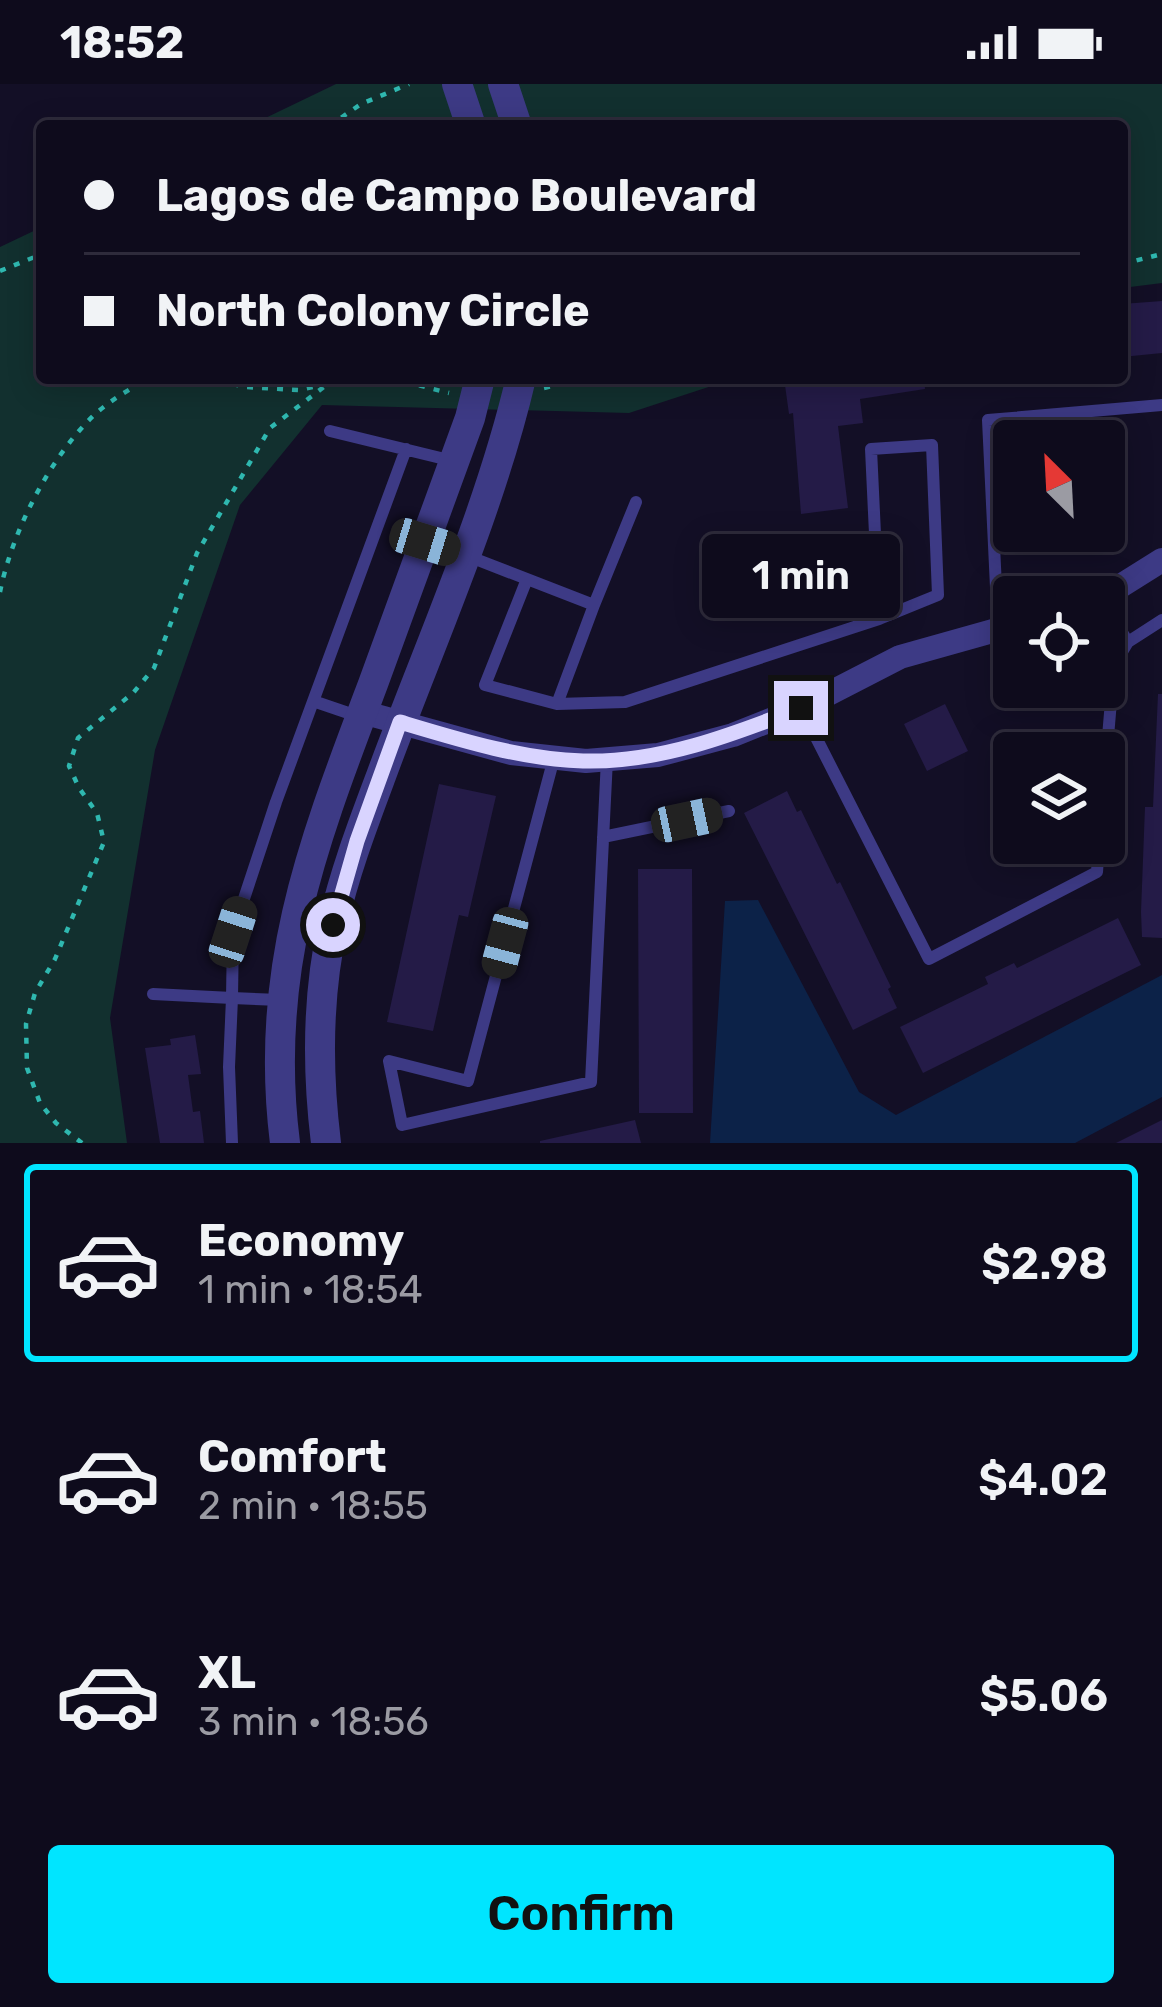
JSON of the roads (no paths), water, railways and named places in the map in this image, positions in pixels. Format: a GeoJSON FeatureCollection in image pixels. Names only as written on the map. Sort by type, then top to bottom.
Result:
{"type":"FeatureCollection","features":[{"type":"Feature","properties":{"kind":"street"},"geometry":{"type":"LineString","coordinates":[[457,84],[469,120]]}},
{"type":"Feature","properties":{"kind":"street"},"geometry":{"type":"LineString","coordinates":[[503,84],[515,120]]}},
{"type":"Feature","properties":{"kind":"street"},"geometry":{"type":"LineString","coordinates":[[285,1143],[278,1090],[280,1000],[295,910],[478,384]]}},
{"type":"Feature","properties":{"kind":"street"},"geometry":{"type":"LineString","coordinates":[[326,1143],[319,1088],[321,1004],[333,925],[357,841],[464,554],[519,385]]}},
{"type":"Feature","properties":{"kind":"street"},"geometry":{"type":"LineString","coordinates":[[425,542],[464,554]]}},
{"type":"Feature","properties":{"kind":"street"},"geometry":{"type":"LineString","coordinates":[[1125,586],[1162,560]]}},
{"type":"Feature","properties":{"kind":"street"},"geometry":{"type":"LineString","coordinates":[[361,714],[511,753],[607,760],[658,754],[715,740],[801,708],[900,657],[993,631]]}},
{"type":"Feature","properties":{"kind":"lane"},"geometry":{"type":"LineString","coordinates":[[1002,576],[988,420],[1162,406]]}},
{"type":"Feature","properties":{"kind":"lane"},"geometry":{"type":"LineString","coordinates":[[330,431],[454,461]]}},
{"type":"Feature","properties":{"kind":"lane"},"geometry":{"type":"LineString","coordinates":[[527,579],[485,686],[557,704],[626,702],[879,619],[938,596],[932,446],[872,449],[879,619]]}},
{"type":"Feature","properties":{"kind":"lane"},"geometry":{"type":"LineString","coordinates":[[232,1143],[233,932],[406,449]]}},
{"type":"Feature","properties":{"kind":"lane"},"geometry":{"type":"LineString","coordinates":[[557,704],[636,502]]}},
{"type":"Feature","properties":{"kind":"lane"},"geometry":{"type":"LineString","coordinates":[[464,554],[594,605]]}},
{"type":"Feature","properties":{"kind":"lane"},"geometry":{"type":"LineString","coordinates":[[1108,732],[1114,665],[1128,642],[1162,620]]}},
{"type":"Feature","properties":{"kind":"lane"},"geometry":{"type":"LineString","coordinates":[[1125,637],[1128,642]]}},
{"type":"Feature","properties":{"kind":"lane"},"geometry":{"type":"LineString","coordinates":[[316,702],[361,714]]}},
{"type":"Feature","properties":{"kind":"lane"},"geometry":{"type":"LineString","coordinates":[[801,708],[929,959],[1097,872],[1098,864]]}},
{"type":"Feature","properties":{"kind":"lane"},"geometry":{"type":"LineString","coordinates":[[473,1108],[469,1081],[554,758]]}},
{"type":"Feature","properties":{"kind":"lane"},"geometry":{"type":"LineString","coordinates":[[469,1081],[389,1061],[402,1125],[591,1082],[607,760]]}},
{"type":"Feature","properties":{"kind":"lane"},"geometry":{"type":"LineString","coordinates":[[603,837],[728,811]]}},
{"type":"Feature","properties":{"kind":"lane"},"geometry":{"type":"LineString","coordinates":[[153,994],[280,1000]]}},
{"type":"Feature","properties":{"kind":"water"},"geometry":{"type":"Polygon","coordinates":[[[758,900],[859,1092],[896,1115],[1162,975],[1162,1097],[1075,1143],[710,1143],[725,901],[758,900]]]}}]}
